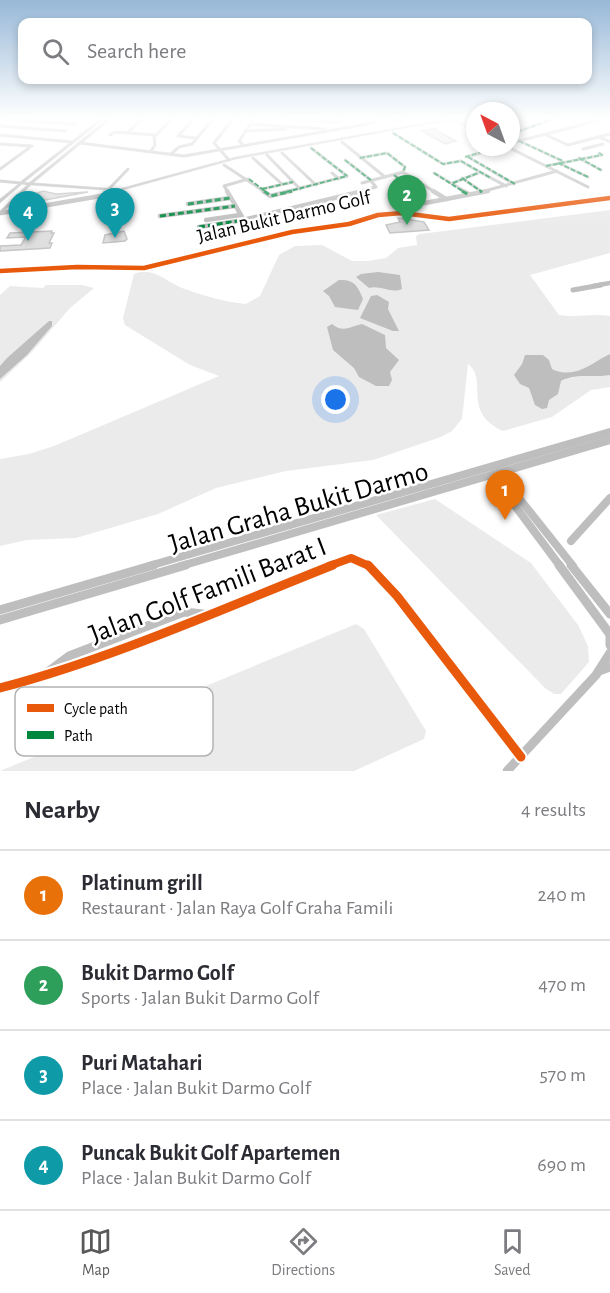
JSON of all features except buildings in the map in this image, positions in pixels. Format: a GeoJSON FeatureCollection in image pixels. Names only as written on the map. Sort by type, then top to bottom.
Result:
{"type":"FeatureCollection","features":[{"type":"Feature","properties":{"kind":"main road"},"geometry":{"type":"LineString","coordinates":[[0,202],[20,184],[112,194],[128,192],[229,160],[261,155]]}},
{"type":"Feature","properties":{"kind":"main road"},"geometry":{"type":"LineString","coordinates":[[0,214],[29,185],[123,189],[267,155]]}},
{"type":"Feature","properties":{"kind":"street"},"geometry":{"type":"LineString","coordinates":[[1,167],[19,155]]}},
{"type":"Feature","properties":{"kind":"street"},"geometry":{"type":"LineString","coordinates":[[1,183],[20,184],[56,155]]}},
{"type":"Feature","properties":{"kind":"street"},"geometry":{"type":"LineString","coordinates":[[29,185],[65,155]]}},
{"type":"Feature","properties":{"kind":"street"},"geometry":{"type":"LineString","coordinates":[[224,155],[229,160]]}},
{"type":"Feature","properties":{"kind":"street"},"geometry":{"type":"LineString","coordinates":[[267,155],[300,189]]}},
{"type":"Feature","properties":{"kind":"street"},"geometry":{"type":"LineString","coordinates":[[284,155],[316,185]]}},
{"type":"Feature","properties":{"kind":"street"},"geometry":{"type":"LineString","coordinates":[[224,165],[249,179],[270,196],[347,177],[321,155]]}},
{"type":"Feature","properties":{"kind":"street"},"geometry":{"type":"LineString","coordinates":[[357,155],[385,177]]}},
{"type":"Feature","properties":{"kind":"street"},"geometry":{"type":"LineString","coordinates":[[360,158],[376,155]]}},
{"type":"Feature","properties":{"kind":"street"},"geometry":{"type":"LineString","coordinates":[[362,183],[406,170],[389,155]]}},
{"type":"Feature","properties":{"kind":"street"},"geometry":{"type":"LineString","coordinates":[[428,155],[443,164],[461,161],[471,156]]}},
{"type":"Feature","properties":{"kind":"street"},"geometry":{"type":"LineString","coordinates":[[524,155],[588,187]]}},
{"type":"Feature","properties":{"kind":"street"},"geometry":{"type":"LineString","coordinates":[[548,155],[588,177]]}},
{"type":"Feature","properties":{"kind":"street"},"geometry":{"type":"LineString","coordinates":[[546,166],[597,155]]}},
{"type":"Feature","properties":{"kind":"street"},"geometry":{"type":"LineString","coordinates":[[468,157],[514,184]]}},
{"type":"Feature","properties":{"kind":"street"},"geometry":{"type":"LineString","coordinates":[[253,158],[282,184]]}},
{"type":"Feature","properties":{"kind":"street"},"geometry":{"type":"LineString","coordinates":[[579,158],[601,170]]}},
{"type":"Feature","properties":{"kind":"street"},"geometry":{"type":"LineString","coordinates":[[199,227],[291,210],[376,188],[371,181],[345,160]]}},
{"type":"Feature","properties":{"kind":"street"},"geometry":{"type":"LineString","coordinates":[[461,161],[478,174]]}},
{"type":"Feature","properties":{"kind":"street"},"geometry":{"type":"LineString","coordinates":[[562,162],[579,169]]}},
{"type":"Feature","properties":{"kind":"street"},"geometry":{"type":"LineString","coordinates":[[339,171],[354,167]]}},
{"type":"Feature","properties":{"kind":"street"},"geometry":{"type":"LineString","coordinates":[[108,190],[128,169]]}},
{"type":"Feature","properties":{"kind":"street"},"geometry":{"type":"LineString","coordinates":[[425,203],[482,192],[557,171]]}},
{"type":"Feature","properties":{"kind":"street"},"geometry":{"type":"LineString","coordinates":[[403,172],[446,199]]}},
{"type":"Feature","properties":{"kind":"street"},"geometry":{"type":"LineString","coordinates":[[332,173],[339,179]]}},
{"type":"Feature","properties":{"kind":"street"},"geometry":{"type":"LineString","coordinates":[[434,173],[469,195]]}},
{"type":"Feature","properties":{"kind":"street"},"geometry":{"type":"LineString","coordinates":[[453,183],[462,178],[483,173],[506,186]]}},
{"type":"Feature","properties":{"kind":"street"},"geometry":{"type":"LineString","coordinates":[[394,175],[418,193]]}},
{"type":"Feature","properties":{"kind":"street"},"geometry":{"type":"LineString","coordinates":[[462,178],[482,192]]}},
{"type":"Feature","properties":{"kind":"street"},"geometry":{"type":"LineString","coordinates":[[249,179],[224,184],[249,229]]}},
{"type":"Feature","properties":{"kind":"street"},"geometry":{"type":"LineString","coordinates":[[262,189],[294,182]]}},
{"type":"Feature","properties":{"kind":"street"},"geometry":{"type":"LineString","coordinates":[[0,214],[112,194]]}},
{"type":"Feature","properties":{"kind":"street","name":"Jalan Bukit Darmo Golf"},"geometry":{"type":"LineString","coordinates":[[0,269],[144,268],[292,232],[349,224],[378,215],[402,213],[449,219],[610,197]]}},
{"type":"Feature","properties":{"kind":"street"},"geometry":{"type":"LineString","coordinates":[[188,204],[230,198]]}},
{"type":"Feature","properties":{"kind":"street"},"geometry":{"type":"LineString","coordinates":[[160,216],[235,206]]}},
{"type":"Feature","properties":{"kind":"street"},"geometry":{"type":"LineString","coordinates":[[206,220],[242,218]]}},
{"type":"Feature","properties":{"kind":"street"},"geometry":{"type":"LineString","coordinates":[[573,290],[610,283]]}},
{"type":"Feature","properties":{"kind":"street","name":"Jalan Graha Bukit Darmo"},"geometry":{"type":"LineString","coordinates":[[0,610],[610,432]]}},
{"type":"Feature","properties":{"kind":"street","name":"Jalan Graha Bukit Darmo"},"geometry":{"type":"LineString","coordinates":[[0,620],[610,440]]}},
{"type":"Feature","properties":{"kind":"street"},"geometry":{"type":"LineString","coordinates":[[496,474],[610,614]]}},
{"type":"Feature","properties":{"kind":"street"},"geometry":{"type":"LineString","coordinates":[[496,474],[609,631],[610,645]]}},
{"type":"Feature","properties":{"kind":"street"},"geometry":{"type":"LineString","coordinates":[[571,541],[608,504]]}},
{"type":"Feature","properties":{"kind":"street","name":"Jalan Golf Famili Barat I"},"geometry":{"type":"LineString","coordinates":[[0,688],[42,677],[69,656],[184,612],[204,614],[343,560],[357,559],[366,563],[397,596],[521,757]]}},
{"type":"Feature","properties":{"kind":"street"},"geometry":{"type":"LineString","coordinates":[[507,771],[599,672],[610,653]]}},
{"type":"Feature","properties":{"kind":"street"},"geometry":{"type":"LineString","coordinates":[[599,672],[610,666]]}},
{"type":"Feature","properties":{"kind":"shaded area"},"geometry":{"type":"Polygon","coordinates":[[[610,210],[610,253],[530,275],[559,315],[610,316],[610,387],[591,390],[552,417],[503,431],[490,423],[483,415],[479,406],[474,371],[468,364],[462,419],[452,431],[441,437],[373,460],[286,471],[216,488],[158,514],[76,538],[27,540],[0,546],[0,459],[29,454],[54,446],[219,376],[190,365],[125,325],[123,318],[134,274],[153,273],[197,293],[246,304],[260,296],[279,255],[295,246],[322,245],[352,261],[368,261],[386,258],[398,248],[417,245],[416,236],[420,234],[610,210]]]}},
{"type":"Feature","properties":{"kind":"shaded area"},"geometry":{"type":"Polygon","coordinates":[[[378,272],[400,275],[402,289],[394,291],[369,288],[356,277],[361,274],[378,272]]]}},
{"type":"Feature","properties":{"kind":"shaded area"},"geometry":{"type":"Polygon","coordinates":[[[339,280],[352,282],[357,287],[363,299],[358,310],[335,307],[323,291],[339,280]]]}},
{"type":"Feature","properties":{"kind":"shaded area"},"geometry":{"type":"Polygon","coordinates":[[[46,285],[82,285],[94,288],[70,308],[31,353],[0,382],[0,295],[10,286],[43,288],[46,285]]]}},
{"type":"Feature","properties":{"kind":"shaded area"},"geometry":{"type":"Polygon","coordinates":[[[377,295],[389,302],[388,309],[399,331],[393,331],[360,318],[371,296],[377,295]]]}},
{"type":"Feature","properties":{"kind":"shaded area"},"geometry":{"type":"Polygon","coordinates":[[[49,321],[52,321],[52,326],[27,355],[0,379],[0,366],[49,321]]]}},
{"type":"Feature","properties":{"kind":"shaded area"},"geometry":{"type":"Polygon","coordinates":[[[332,324],[343,329],[362,324],[385,335],[386,348],[399,360],[390,372],[392,380],[389,386],[376,386],[359,377],[354,368],[333,350],[327,327],[332,324]]]}},
{"type":"Feature","properties":{"kind":"shaded area"},"geometry":{"type":"Polygon","coordinates":[[[610,354],[610,375],[573,377],[561,381],[558,394],[549,400],[547,408],[542,409],[535,405],[529,388],[520,384],[514,375],[525,355],[543,355],[549,360],[552,369],[568,373],[582,369],[610,354]]]}},
{"type":"Feature","properties":{"kind":"shaded area"},"geometry":{"type":"Polygon","coordinates":[[[435,499],[531,563],[578,625],[588,646],[589,662],[561,694],[554,694],[545,688],[376,515],[435,499]]]}},
{"type":"Feature","properties":{"kind":"shaded area"},"geometry":{"type":"Polygon","coordinates":[[[356,624],[364,629],[426,731],[424,739],[354,771],[0,771],[36,756],[213,756],[213,687],[203,687],[356,624]]]}},
{"type":"Feature","properties":{"kind":"marked path"},"geometry":{"type":"LineString","coordinates":[[320,155],[347,176]]}},
{"type":"Feature","properties":{"kind":"marked path"},"geometry":{"type":"LineString","coordinates":[[360,158],[376,155]]}},
{"type":"Feature","properties":{"kind":"marked path"},"geometry":{"type":"LineString","coordinates":[[390,155],[405,167],[406,170],[403,172]]}},
{"type":"Feature","properties":{"kind":"marked path"},"geometry":{"type":"LineString","coordinates":[[428,155],[443,164],[461,161]]}},
{"type":"Feature","properties":{"kind":"marked path"},"geometry":{"type":"LineString","coordinates":[[550,155],[563,161]]}},
{"type":"Feature","properties":{"kind":"marked path"},"geometry":{"type":"LineString","coordinates":[[546,166],[602,155]]}},
{"type":"Feature","properties":{"kind":"marked path"},"geometry":{"type":"LineString","coordinates":[[468,157],[515,184]]}},
{"type":"Feature","properties":{"kind":"marked path"},"geometry":{"type":"LineString","coordinates":[[579,158],[601,170]]}},
{"type":"Feature","properties":{"kind":"marked path"},"geometry":{"type":"LineString","coordinates":[[345,160],[372,181]]}},
{"type":"Feature","properties":{"kind":"marked path"},"geometry":{"type":"LineString","coordinates":[[461,161],[478,173],[491,178]]}},
{"type":"Feature","properties":{"kind":"marked path"},"geometry":{"type":"LineString","coordinates":[[558,163],[588,177]]}},
{"type":"Feature","properties":{"kind":"marked path"},"geometry":{"type":"LineString","coordinates":[[434,173],[469,195]]}},
{"type":"Feature","properties":{"kind":"marked path"},"geometry":{"type":"LineString","coordinates":[[453,183],[463,177],[478,173]]}},
{"type":"Feature","properties":{"kind":"marked path"},"geometry":{"type":"LineString","coordinates":[[394,175],[418,193]]}},
{"type":"Feature","properties":{"kind":"marked path"},"geometry":{"type":"LineString","coordinates":[[249,179],[271,196],[347,176]]}},
{"type":"Feature","properties":{"kind":"marked path"},"geometry":{"type":"LineString","coordinates":[[462,178],[482,192]]}},
{"type":"Feature","properties":{"kind":"marked path"},"geometry":{"type":"LineString","coordinates":[[262,189],[293,182]]}},
{"type":"Feature","properties":{"kind":"marked path"},"geometry":{"type":"LineString","coordinates":[[188,204],[230,198]]}},
{"type":"Feature","properties":{"kind":"marked path"},"geometry":{"type":"LineString","coordinates":[[160,216],[235,206]]}},
{"type":"Feature","properties":{"kind":"marked path"},"geometry":{"type":"LineString","coordinates":[[199,227],[244,220]]}},
{"type":"Feature","properties":{"kind":"cycle path"},"geometry":{"type":"LineString","coordinates":[[0,271],[77,267],[144,268],[292,232],[349,224],[378,215],[402,213],[449,219],[610,198]]}},
{"type":"Feature","properties":{"kind":"cycle path"},"geometry":{"type":"LineString","coordinates":[[0,688],[42,677],[104,655],[351,558],[366,563],[397,596],[521,757]]}},
{"type":"Feature","properties":{"kind":"place","name":"Bukit Darmo Golf"},"geometry":{"type":"Point","coordinates":[407,225]}},
{"type":"Feature","properties":{"kind":"place","name":"Puri Matahari"},"geometry":{"type":"Point","coordinates":[115,238]}},
{"type":"Feature","properties":{"kind":"place","name":"Puncak Bukit Golf Apartemen"},"geometry":{"type":"Point","coordinates":[28,241]}},
{"type":"Feature","properties":{"kind":"place","name":"Platinum grill"},"geometry":{"type":"Point","coordinates":[505,520]}}]}
